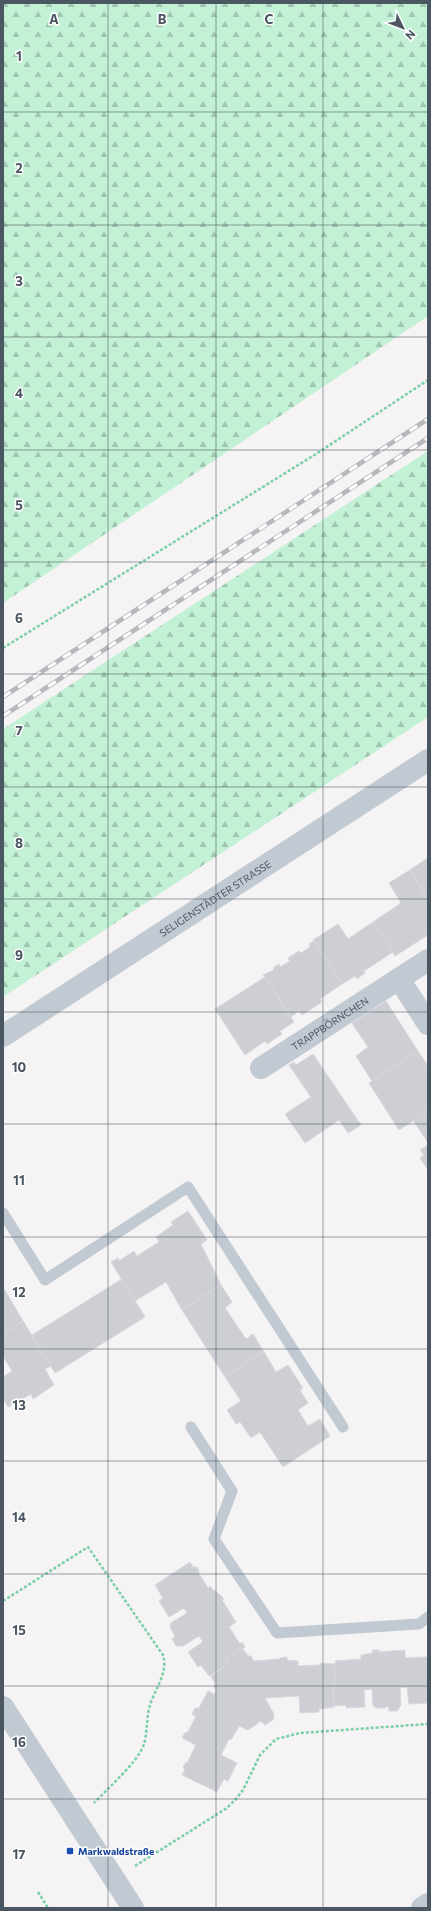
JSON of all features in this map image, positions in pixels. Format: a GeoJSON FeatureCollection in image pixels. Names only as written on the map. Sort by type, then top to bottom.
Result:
{"type":"FeatureCollection","features":[{"type":"Feature","properties":{"kind":"street","name":"SELIGENSTÄDTER STRASSE"},"geometry":{"type":"LineString","coordinates":[[3,1036],[428,760]]}},
{"type":"Feature","properties":{"kind":"street","name":"TRAPPBÖRNCHEN"},"geometry":{"type":"LineString","coordinates":[[261,1068],[428,960]]}},
{"type":"Feature","properties":{"kind":"street"},"geometry":{"type":"LineString","coordinates":[[399,979],[428,1024]]}},
{"type":"Feature","properties":{"kind":"street"},"geometry":{"type":"LineString","coordinates":[[3,1707],[133,1908]]}},
{"type":"Feature","properties":{"kind":"street"},"geometry":{"type":"LineString","coordinates":[[422,1908],[428,1904]]}},
{"type":"Feature","properties":{"kind":"lane"},"geometry":{"type":"LineString","coordinates":[[3,1213],[45,1280],[188,1187],[343,1427]]}},
{"type":"Feature","properties":{"kind":"lane"},"geometry":{"type":"LineString","coordinates":[[191,1427],[232,1491],[214,1539],[277,1633],[419,1624],[428,1618]]}},
{"type":"Feature","properties":{"kind":"path"},"geometry":{"type":"LineString","coordinates":[[3,648],[316,454],[428,380]]}},
{"type":"Feature","properties":{"kind":"path"},"geometry":{"type":"LineString","coordinates":[[3,1601],[88,1547],[163,1655],[165,1663],[164,1671],[150,1703],[144,1744],[135,1760],[78,1821]]}},
{"type":"Feature","properties":{"kind":"path"},"geometry":{"type":"LineString","coordinates":[[115,1878],[227,1808],[243,1790],[260,1755],[276,1740],[300,1733],[428,1724]]}},
{"type":"Feature","properties":{"kind":"path"},"geometry":{"type":"LineString","coordinates":[[38,1892],[48,1908]]}},
{"type":"Feature","properties":{"kind":"green space"},"geometry":{"type":"Polygon","coordinates":[[[3,3],[428,3],[428,316],[3,603],[3,3]]]}},
{"type":"Feature","properties":{"kind":"green space"},"geometry":{"type":"Polygon","coordinates":[[[428,451],[428,717],[3,997],[3,729],[428,451]]]}},
{"type":"Feature","properties":{"kind":"building"},"geometry":{"type":"Polygon","coordinates":[[[428,858],[428,899],[410,870],[428,858]]]}},
{"type":"Feature","properties":{"kind":"building"},"geometry":{"type":"Polygon","coordinates":[[[410,870],[428,899],[428,935],[395,956],[373,922],[401,903],[389,883],[410,870]]]}},
{"type":"Feature","properties":{"kind":"building"},"geometry":{"type":"Polygon","coordinates":[[[373,922],[393,952],[364,971],[365,973],[357,979],[355,976],[342,984],[313,940],[338,924],[348,939],[373,922]]]}},
{"type":"Feature","properties":{"kind":"building"},"geometry":{"type":"Polygon","coordinates":[[[314,941],[342,984],[320,999],[322,1002],[302,1015],[299,1011],[291,1017],[263,975],[274,970],[273,968],[279,964],[280,967],[290,961],[288,958],[299,951],[301,953],[310,947],[309,944],[314,941]]]}},
{"type":"Feature","properties":{"kind":"building"},"geometry":{"type":"Polygon","coordinates":[[[265,977],[294,1022],[280,1031],[282,1034],[267,1044],[265,1041],[245,1055],[215,1009],[265,977]]]}},
{"type":"Feature","properties":{"kind":"building"},"geometry":{"type":"Polygon","coordinates":[[[386,1001],[418,1051],[372,1081],[356,1056],[368,1047],[352,1023],[386,1001]]]}},
{"type":"Feature","properties":{"kind":"building"},"geometry":{"type":"Polygon","coordinates":[[[418,1051],[428,1066],[428,1111],[399,1130],[369,1083],[418,1051]]]}},
{"type":"Feature","properties":{"kind":"building"},"geometry":{"type":"Polygon","coordinates":[[[313,1054],[361,1125],[348,1133],[339,1120],[305,1143],[285,1114],[311,1097],[289,1065],[294,1062],[296,1065],[313,1054]]]}},
{"type":"Feature","properties":{"kind":"building"},"geometry":{"type":"Polygon","coordinates":[[[428,1111],[428,1143],[413,1120],[428,1111]]]}},
{"type":"Feature","properties":{"kind":"building"},"geometry":{"type":"Polygon","coordinates":[[[428,1145],[428,1170],[420,1158],[424,1155],[420,1150],[428,1145]]]}},
{"type":"Feature","properties":{"kind":"building"},"geometry":{"type":"Polygon","coordinates":[[[188,1211],[207,1240],[201,1244],[221,1285],[182,1310],[166,1282],[135,1301],[111,1262],[118,1258],[119,1261],[134,1251],[137,1256],[159,1242],[156,1237],[173,1225],[171,1222],[188,1211]]]}},
{"type":"Feature","properties":{"kind":"building"},"geometry":{"type":"Polygon","coordinates":[[[122,1279],[145,1317],[55,1373],[32,1335],[122,1279]]]}},
{"type":"Feature","properties":{"kind":"building"},"geometry":{"type":"Polygon","coordinates":[[[221,1285],[232,1302],[225,1308],[246,1339],[253,1334],[264,1352],[225,1377],[182,1310],[221,1285]]]}},
{"type":"Feature","properties":{"kind":"building"},"geometry":{"type":"Polygon","coordinates":[[[3,1287],[23,1321],[3,1334],[3,1287]]]}},
{"type":"Feature","properties":{"kind":"building"},"geometry":{"type":"Polygon","coordinates":[[[23,1321],[51,1366],[45,1369],[54,1385],[33,1399],[31,1394],[8,1407],[3,1398],[3,1377],[12,1371],[3,1356],[3,1334],[23,1321]]]}},
{"type":"Feature","properties":{"kind":"building"},"geometry":{"type":"Polygon","coordinates":[[[264,1352],[276,1372],[288,1365],[303,1388],[300,1390],[308,1403],[298,1410],[308,1426],[320,1419],[330,1436],[283,1467],[260,1432],[251,1438],[240,1422],[236,1424],[227,1410],[241,1401],[225,1377],[264,1352]]]}},
{"type":"Feature","properties":{"kind":"building"},"geometry":{"type":"Polygon","coordinates":[[[190,1562],[193,1567],[197,1567],[198,1572],[208,1588],[210,1586],[224,1599],[222,1600],[236,1622],[229,1627],[240,1644],[242,1642],[245,1647],[225,1659],[228,1664],[209,1676],[201,1665],[198,1667],[188,1652],[203,1642],[199,1636],[183,1646],[176,1646],[172,1639],[175,1636],[170,1627],[171,1623],[187,1613],[184,1608],[169,1617],[159,1601],[163,1598],[155,1585],[190,1562]]]}},
{"type":"Feature","properties":{"kind":"building"},"geometry":{"type":"Polygon","coordinates":[[[242,1648],[254,1661],[287,1657],[287,1660],[298,1661],[298,1666],[320,1665],[320,1663],[334,1664],[334,1707],[319,1709],[319,1712],[300,1713],[299,1696],[265,1698],[274,1714],[273,1720],[265,1725],[261,1721],[248,1730],[239,1726],[231,1740],[229,1739],[221,1755],[237,1763],[228,1781],[224,1779],[217,1792],[182,1775],[185,1770],[183,1767],[186,1762],[187,1763],[196,1745],[182,1738],[185,1733],[188,1732],[196,1716],[192,1714],[195,1708],[199,1708],[208,1691],[214,1694],[216,1690],[214,1687],[215,1683],[211,1676],[228,1664],[225,1659],[242,1648]]]}},
{"type":"Feature","properties":{"kind":"building"},"geometry":{"type":"Polygon","coordinates":[[[372,1650],[379,1650],[379,1652],[405,1650],[405,1658],[427,1657],[428,1655],[427,1703],[409,1704],[407,1687],[400,1688],[401,1705],[397,1711],[389,1711],[388,1706],[385,1708],[376,1708],[373,1706],[372,1689],[364,1690],[365,1707],[346,1708],[346,1705],[334,1706],[333,1684],[335,1682],[335,1661],[361,1659],[361,1655],[373,1653],[372,1650]]]}},
{"type":"Feature","properties":{"kind":"railway"},"geometry":{"type":"LineString","coordinates":[[3,697],[428,419]]}},
{"type":"Feature","properties":{"kind":"railway"},"geometry":{"type":"LineString","coordinates":[[3,716],[428,438]]}},
{"type":"Feature","properties":{"kind":"place","name":"Markwaldstraße"},"geometry":{"type":"Point","coordinates":[70,1851]}}]}
